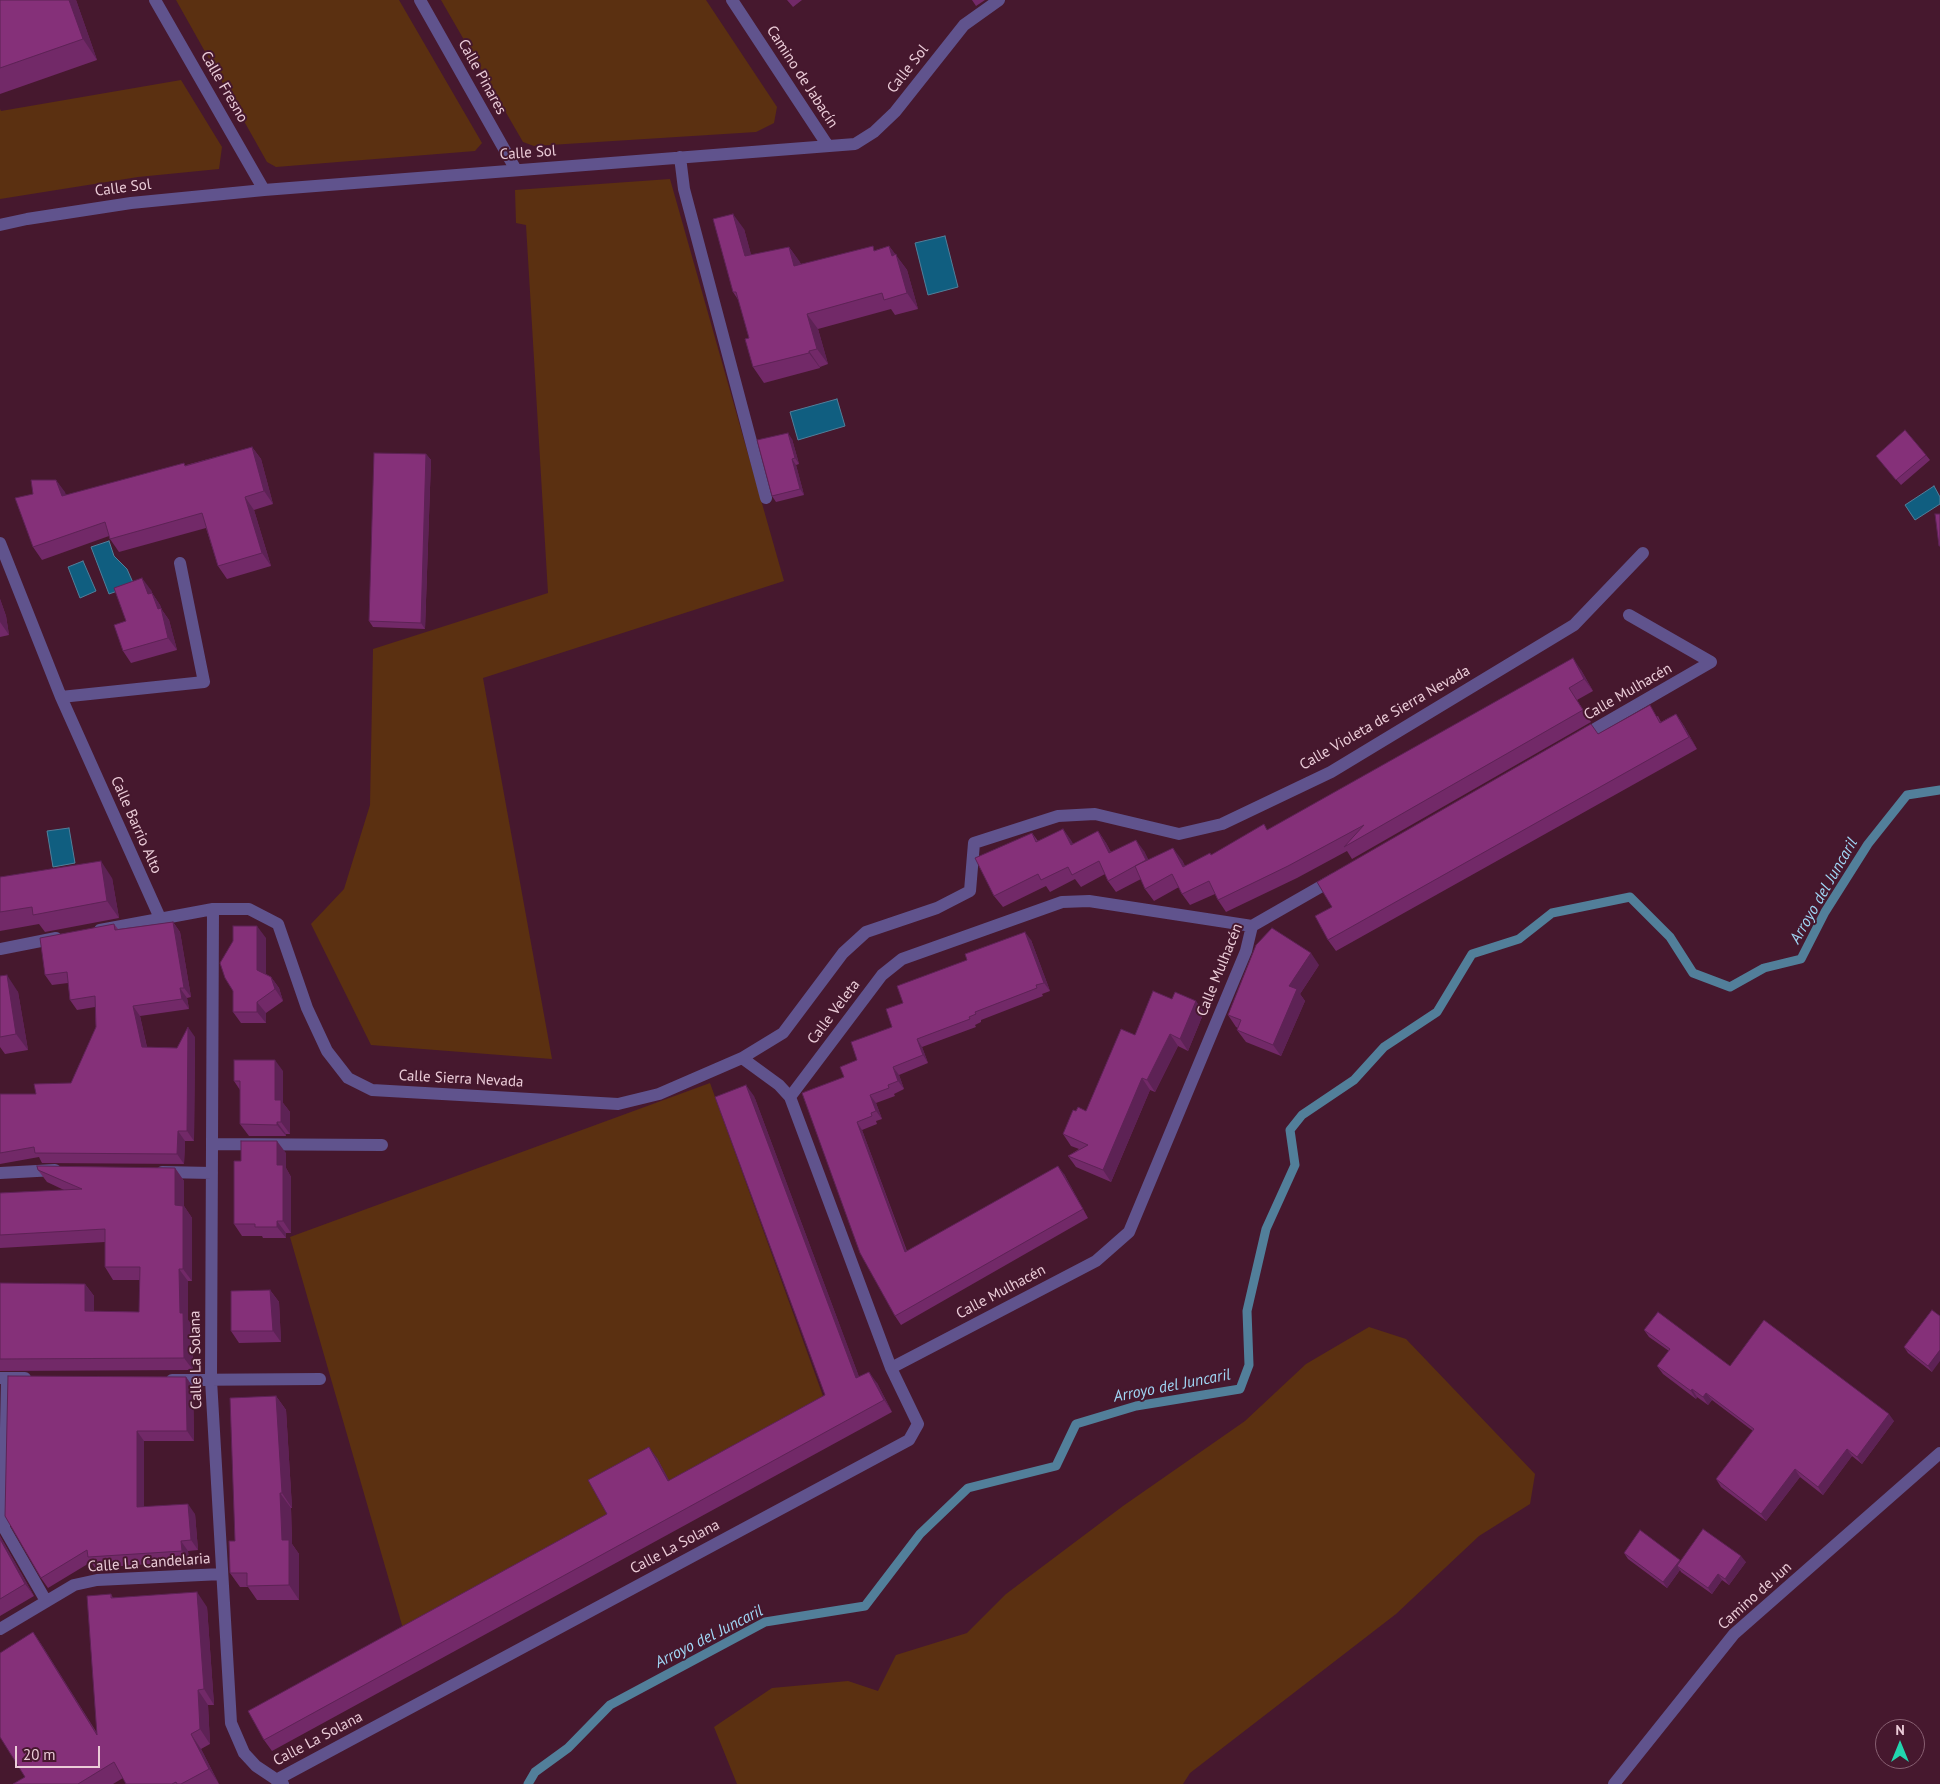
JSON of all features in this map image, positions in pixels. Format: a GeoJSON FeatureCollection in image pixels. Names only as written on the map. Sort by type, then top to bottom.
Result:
{"type":"FeatureCollection","features":[{"type":"Feature","properties":{"kind":"street","name":"Calle Fresno"},"geometry":{"type":"LineString","coordinates":[[155,0],[264,190]]}},
{"type":"Feature","properties":{"kind":"street","name":"Calle Pinares"},"geometry":{"type":"LineString","coordinates":[[420,0],[516,170]]}},
{"type":"Feature","properties":{"kind":"street","name":"Camino de Jabacín"},"geometry":{"type":"LineString","coordinates":[[732,0],[828,146]]}},
{"type":"Feature","properties":{"kind":"street","name":"Calle Sol"},"geometry":{"type":"LineString","coordinates":[[0,226],[27,219],[131,203],[264,190],[855,144],[874,132],[895,112],[964,25],[999,0]]}},
{"type":"Feature","properties":{"kind":"street"},"geometry":{"type":"LineString","coordinates":[[680,157],[684,189],[766,498]]}},
{"type":"Feature","properties":{"kind":"street","name":"Calle Barrio Alto"},"geometry":{"type":"LineString","coordinates":[[1,548],[61,697],[160,918]]}},
{"type":"Feature","properties":{"kind":"street","name":"Calle Violeta de Sierra Nevada"},"geometry":{"type":"LineString","coordinates":[[742,1058],[783,1033],[843,953],[866,932],[937,908],[970,891],[974,843],[1058,816],[1095,814],[1179,834],[1222,824],[1331,772],[1574,625],[1643,553]]}},
{"type":"Feature","properties":{"kind":"street"},"geometry":{"type":"LineString","coordinates":[[61,697],[204,682],[180,563]]}},
{"type":"Feature","properties":{"kind":"street","name":"Calle Mulhacén"},"geometry":{"type":"LineString","coordinates":[[1573,742],[1711,662],[1629,615]]}},
{"type":"Feature","properties":{"kind":"street","name":"Calle Mulhacén"},"geometry":{"type":"LineString","coordinates":[[891,1368],[1096,1261],[1129,1232],[1246,951],[1252,926],[1347,871]]}},
{"type":"Feature","properties":{"kind":"street","name":"Calle Veleta"},"geometry":{"type":"LineString","coordinates":[[790,1097],[882,975],[902,959],[1062,902],[1089,901],[1252,926]]}},
{"type":"Feature","properties":{"kind":"street"},"geometry":{"type":"LineString","coordinates":[[85,933],[214,909]]}},
{"type":"Feature","properties":{"kind":"street","name":"Calle Sierra Nevada"},"geometry":{"type":"LineString","coordinates":[[214,909],[249,909],[278,924],[307,1008],[327,1051],[348,1078],[372,1090],[618,1104],[659,1094],[742,1058]]}},
{"type":"Feature","properties":{"kind":"street","name":"Calle La Solana"},"geometry":{"type":"LineString","coordinates":[[214,909],[211,1380],[231,1723],[244,1753],[256,1766],[280,1782],[909,1440],[918,1424],[891,1368]]}},
{"type":"Feature","properties":{"kind":"street"},"geometry":{"type":"LineString","coordinates":[[0,950],[66,936]]}},
{"type":"Feature","properties":{"kind":"street"},"geometry":{"type":"LineString","coordinates":[[742,1058],[779,1085],[790,1097],[891,1368]]}},
{"type":"Feature","properties":{"kind":"street"},"geometry":{"type":"LineString","coordinates":[[213,1144],[382,1145]]}},
{"type":"Feature","properties":{"kind":"street"},"geometry":{"type":"LineString","coordinates":[[0,1173],[64,1170]]}},
{"type":"Feature","properties":{"kind":"street"},"geometry":{"type":"LineString","coordinates":[[153,1172],[212,1173]]}},
{"type":"Feature","properties":{"kind":"street"},"geometry":{"type":"LineString","coordinates":[[36,1378],[3,1378],[4,1528],[46,1601]]}},
{"type":"Feature","properties":{"kind":"street"},"geometry":{"type":"LineString","coordinates":[[162,1380],[320,1379]]}},
{"type":"Feature","properties":{"kind":"street","name":"Camino de Jun"},"geometry":{"type":"LineString","coordinates":[[1614,1784],[1734,1634],[1940,1453]]}},
{"type":"Feature","properties":{"kind":"street","name":"Calle La Candelaria"},"geometry":{"type":"LineString","coordinates":[[0,1629],[74,1585],[97,1580],[222,1574]]}},
{"type":"Feature","properties":{"kind":"shaded area"},"geometry":{"type":"Polygon","coordinates":[[[176,0],[399,0],[482,143],[475,151],[276,167],[267,162],[176,0]]]}},
{"type":"Feature","properties":{"kind":"shaded area"},"geometry":{"type":"Polygon","coordinates":[[[441,0],[706,0],[777,107],[774,123],[756,132],[534,146],[523,142],[441,0]]]}},
{"type":"Feature","properties":{"kind":"shaded area"},"geometry":{"type":"Polygon","coordinates":[[[181,80],[222,147],[219,169],[138,177],[0,199],[0,109],[1,111],[181,80]]]}},
{"type":"Feature","properties":{"kind":"shaded area"},"geometry":{"type":"Polygon","coordinates":[[[670,179],[784,581],[483,678],[552,1059],[371,1045],[311,924],[344,889],[370,805],[373,649],[548,593],[526,225],[516,223],[515,190],[670,179]]]}},
{"type":"Feature","properties":{"kind":"shaded area"},"geometry":{"type":"Polygon","coordinates":[[[710,1083],[823,1396],[404,1632],[290,1237],[710,1083]]]}},
{"type":"Feature","properties":{"kind":"shaded area"},"geometry":{"type":"Polygon","coordinates":[[[1369,1327],[1406,1339],[1535,1474],[1530,1504],[1479,1536],[1396,1614],[1190,1773],[1183,1784],[737,1784],[714,1727],[772,1688],[848,1681],[878,1691],[896,1655],[967,1633],[1006,1594],[1123,1506],[1245,1421],[1306,1364],[1369,1327]]]}},
{"type":"Feature","properties":{"kind":"water"},"geometry":{"type":"Polygon","coordinates":[[[945,236],[958,287],[928,295],[915,243],[945,236]]]}},
{"type":"Feature","properties":{"kind":"water"},"geometry":{"type":"Polygon","coordinates":[[[837,399],[845,426],[798,440],[790,412],[837,399]]]}},
{"type":"Feature","properties":{"kind":"water"},"geometry":{"type":"Polygon","coordinates":[[[1934,486],[1940,497],[1940,504],[1915,520],[1905,505],[1934,486]]]}},
{"type":"Feature","properties":{"kind":"water"},"geometry":{"type":"Polygon","coordinates":[[[109,541],[114,556],[127,569],[134,585],[109,594],[91,547],[109,541]]]}},
{"type":"Feature","properties":{"kind":"water"},"geometry":{"type":"Polygon","coordinates":[[[83,561],[96,591],[80,598],[68,567],[83,561]]]}},
{"type":"Feature","properties":{"kind":"water"},"geometry":{"type":"Polygon","coordinates":[[[69,828],[75,863],[53,867],[47,831],[69,828]]]}},
{"type":"Feature","properties":{"kind":"building"},"geometry":{"type":"Polygon","coordinates":[[[0,0],[69,0],[83,39],[0,68],[0,0]]]}},
{"type":"Feature","properties":{"kind":"building"},"geometry":{"type":"Polygon","coordinates":[[[733,214],[745,256],[789,247],[794,266],[873,246],[874,251],[889,246],[892,256],[896,254],[907,293],[884,300],[882,293],[807,314],[817,349],[809,351],[809,353],[753,367],[745,339],[749,338],[736,292],[733,292],[713,219],[733,214]]]}},
{"type":"Feature","properties":{"kind":"building"},"geometry":{"type":"Polygon","coordinates":[[[1905,430],[1926,455],[1896,480],[1876,456],[1905,430]]]}},
{"type":"Feature","properties":{"kind":"building"},"geometry":{"type":"Polygon","coordinates":[[[788,433],[795,458],[792,459],[800,489],[772,496],[757,440],[788,433]]]}},
{"type":"Feature","properties":{"kind":"building"},"geometry":{"type":"Polygon","coordinates":[[[252,447],[264,491],[245,497],[262,553],[218,566],[202,513],[110,539],[105,522],[33,547],[15,498],[33,494],[31,480],[56,480],[62,496],[184,463],[185,466],[252,447]]]}},
{"type":"Feature","properties":{"kind":"building"},"geometry":{"type":"Polygon","coordinates":[[[374,453],[426,454],[421,623],[369,621],[374,453]]]}},
{"type":"Feature","properties":{"kind":"building"},"geometry":{"type":"Polygon","coordinates":[[[1935,514],[1940,514],[1940,546],[1939,546],[1935,514]]]}},
{"type":"Feature","properties":{"kind":"building"},"geometry":{"type":"Polygon","coordinates":[[[142,578],[148,594],[152,593],[158,609],[161,608],[168,638],[123,651],[114,625],[126,621],[114,588],[142,578]]]}},
{"type":"Feature","properties":{"kind":"building"},"geometry":{"type":"Polygon","coordinates":[[[1573,658],[1584,679],[1569,688],[1583,710],[1344,847],[1364,825],[1288,866],[1218,900],[1209,881],[1182,894],[1172,874],[1145,889],[1135,866],[1173,848],[1183,867],[1210,853],[1211,855],[1264,824],[1267,830],[1573,658]]]}},
{"type":"Feature","properties":{"kind":"building"},"geometry":{"type":"Polygon","coordinates":[[[1650,705],[1660,723],[1676,714],[1689,737],[1328,940],[1315,916],[1332,907],[1317,882],[1591,724],[1598,734],[1650,705]]]}},
{"type":"Feature","properties":{"kind":"building"},"geometry":{"type":"Polygon","coordinates":[[[1063,829],[1071,845],[1098,831],[1109,853],[1136,840],[1146,860],[1108,881],[1099,861],[1072,875],[1068,867],[1041,880],[1038,874],[994,896],[975,858],[1032,833],[1036,842],[1063,829]]]}},
{"type":"Feature","properties":{"kind":"building"},"geometry":{"type":"Polygon","coordinates":[[[101,861],[107,901],[33,915],[32,907],[0,912],[0,877],[101,861]]]}},
{"type":"Feature","properties":{"kind":"building"},"geometry":{"type":"Polygon","coordinates":[[[173,922],[184,988],[180,988],[182,999],[133,1006],[142,1047],[177,1048],[188,1027],[187,1131],[178,1131],[177,1154],[35,1153],[34,1147],[0,1153],[0,1094],[36,1094],[34,1084],[71,1083],[96,1027],[95,996],[70,1000],[67,972],[45,975],[40,938],[114,924],[115,930],[173,922]]]}},
{"type":"Feature","properties":{"kind":"building"},"geometry":{"type":"Polygon","coordinates":[[[233,926],[257,926],[257,970],[271,977],[275,989],[257,1002],[257,1012],[233,1012],[233,991],[225,978],[220,963],[233,941],[233,926]]]}},
{"type":"Feature","properties":{"kind":"building"},"geometry":{"type":"Polygon","coordinates":[[[1272,928],[1311,953],[1289,986],[1297,989],[1273,1045],[1237,1030],[1241,1020],[1228,1015],[1256,945],[1272,928]]]}},
{"type":"Feature","properties":{"kind":"building"},"geometry":{"type":"Polygon","coordinates":[[[1025,932],[1044,983],[1036,985],[1037,988],[975,1012],[976,1014],[969,1017],[970,1019],[917,1039],[923,1055],[893,1067],[898,1081],[888,1085],[889,1088],[870,1095],[876,1111],[871,1113],[872,1116],[857,1122],[905,1252],[1058,1166],[1083,1209],[895,1316],[860,1253],[802,1093],[844,1077],[840,1067],[857,1060],[851,1042],[892,1027],[886,1009],[903,1003],[897,986],[967,960],[965,954],[1025,932]]]}},
{"type":"Feature","properties":{"kind":"building"},"geometry":{"type":"Polygon","coordinates":[[[7,975],[16,1034],[0,1037],[0,976],[7,975]]]}},
{"type":"Feature","properties":{"kind":"building"},"geometry":{"type":"Polygon","coordinates":[[[1153,991],[1172,999],[1175,992],[1196,1001],[1180,1039],[1170,1034],[1147,1080],[1142,1078],[1103,1170],[1068,1156],[1088,1145],[1063,1134],[1073,1110],[1076,1111],[1078,1107],[1086,1111],[1121,1029],[1135,1035],[1153,991]]]}},
{"type":"Feature","properties":{"kind":"building"},"geometry":{"type":"Polygon","coordinates":[[[234,1060],[275,1060],[275,1100],[281,1100],[281,1122],[277,1122],[277,1125],[240,1124],[240,1081],[234,1081],[234,1060]]]}},
{"type":"Feature","properties":{"kind":"building"},"geometry":{"type":"Polygon","coordinates":[[[746,1085],[856,1378],[869,1372],[884,1400],[264,1740],[248,1711],[607,1514],[588,1480],[649,1447],[668,1481],[825,1395],[715,1097],[746,1085]]]}},
{"type":"Feature","properties":{"kind":"building"},"geometry":{"type":"Polygon","coordinates":[[[241,1141],[277,1141],[277,1165],[283,1165],[283,1221],[277,1221],[277,1227],[255,1227],[255,1224],[234,1224],[234,1161],[241,1161],[241,1141]]]}},
{"type":"Feature","properties":{"kind":"building"},"geometry":{"type":"Polygon","coordinates":[[[37,1166],[175,1168],[175,1205],[183,1206],[183,1269],[179,1269],[180,1313],[183,1313],[184,1358],[0,1359],[0,1283],[85,1284],[85,1311],[139,1312],[140,1267],[105,1267],[105,1229],[0,1235],[0,1193],[82,1189],[38,1170],[37,1166]]]}},
{"type":"Feature","properties":{"kind":"building"},"geometry":{"type":"Polygon","coordinates":[[[270,1290],[273,1331],[231,1331],[231,1291],[270,1290]]]}},
{"type":"Feature","properties":{"kind":"building"},"geometry":{"type":"Polygon","coordinates":[[[1932,1310],[1940,1316],[1940,1350],[1928,1366],[1904,1347],[1932,1310]]]}},
{"type":"Feature","properties":{"kind":"building"},"geometry":{"type":"Polygon","coordinates":[[[1658,1312],[1730,1366],[1764,1320],[1889,1414],[1857,1457],[1847,1449],[1818,1487],[1795,1469],[1761,1514],[1716,1479],[1754,1429],[1706,1393],[1703,1397],[1692,1389],[1691,1391],[1657,1366],[1670,1349],[1644,1330],[1658,1312]]]}},
{"type":"Feature","properties":{"kind":"building"},"geometry":{"type":"Polygon","coordinates":[[[8,1376],[186,1377],[187,1431],[137,1431],[137,1507],[188,1504],[191,1540],[181,1541],[182,1551],[88,1557],[87,1550],[41,1578],[5,1516],[8,1376]]]}},
{"type":"Feature","properties":{"kind":"building"},"geometry":{"type":"Polygon","coordinates":[[[276,1396],[282,1493],[280,1493],[282,1540],[289,1540],[289,1585],[247,1586],[247,1573],[230,1573],[229,1541],[235,1541],[230,1398],[276,1396]]]}},
{"type":"Feature","properties":{"kind":"building"},"geometry":{"type":"Polygon","coordinates":[[[1703,1529],[1741,1556],[1725,1579],[1718,1574],[1708,1588],[1677,1566],[1703,1529]]]}},
{"type":"Feature","properties":{"kind":"building"},"geometry":{"type":"Polygon","coordinates":[[[1640,1530],[1680,1560],[1663,1582],[1624,1553],[1640,1530]]]}},
{"type":"Feature","properties":{"kind":"building"},"geometry":{"type":"Polygon","coordinates":[[[0,1539],[25,1584],[0,1599],[0,1539]]]}},
{"type":"Feature","properties":{"kind":"building"},"geometry":{"type":"Polygon","coordinates":[[[197,1592],[204,1689],[198,1690],[200,1729],[191,1734],[209,1769],[181,1784],[176,1782],[172,1784],[126,1784],[114,1762],[78,1784],[13,1784],[25,1777],[0,1737],[0,1653],[33,1632],[97,1735],[87,1596],[111,1594],[111,1598],[197,1592]]]}},
{"type":"Feature","properties":{"kind":"waterway","name":"Arroyo del Juncaril"},"geometry":{"type":"LineString","coordinates":[[528,1784],[535,1772],[568,1748],[610,1705],[765,1622],[865,1606],[920,1534],[968,1488],[1056,1466],[1076,1424],[1136,1406],[1240,1389],[1249,1365],[1247,1311],[1266,1229],[1295,1165],[1290,1130],[1302,1115],[1354,1080],[1384,1047],[1437,1012],[1472,954],[1519,939],[1552,913],[1630,897],[1670,937],[1693,973],[1730,987],[1764,968],[1801,959],[1825,912],[1868,844],[1907,795],[1940,790]]}}]}
